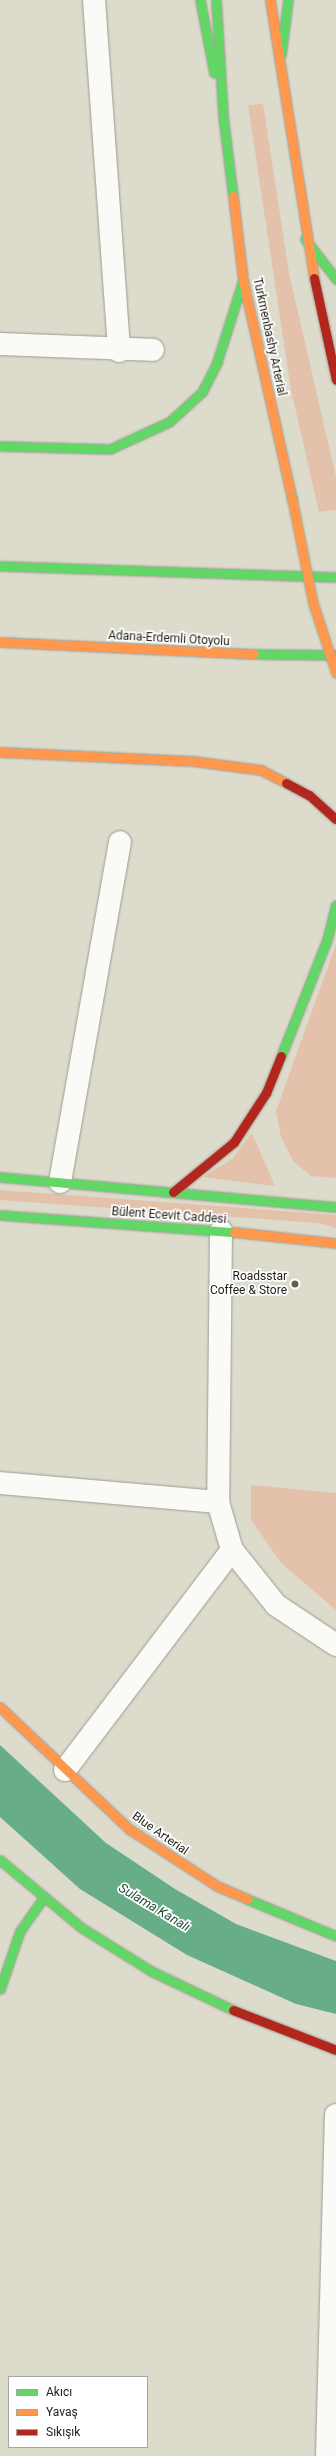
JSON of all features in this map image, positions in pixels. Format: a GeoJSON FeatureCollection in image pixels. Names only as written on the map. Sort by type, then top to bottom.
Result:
{"type":"FeatureCollection","features":[{"type":"Feature","properties":{"kind":"main road"},"geometry":{"type":"LineString","coordinates":[[200,0],[223,116]]}},
{"type":"Feature","properties":{"kind":"main road","name":"Turkmenbashy Arterial"},"geometry":{"type":"LineString","coordinates":[[216,0],[223,116],[244,280],[313,603],[336,673]]}},
{"type":"Feature","properties":{"kind":"main road"},"geometry":{"type":"LineString","coordinates":[[270,0],[305,239],[336,380]]}},
{"type":"Feature","properties":{"kind":"main road"},"geometry":{"type":"LineString","coordinates":[[280,69],[288,0]]}},
{"type":"Feature","properties":{"kind":"main road"},"geometry":{"type":"LineString","coordinates":[[305,239],[336,279]]}},
{"type":"Feature","properties":{"kind":"main road"},"geometry":{"type":"LineString","coordinates":[[0,446],[110,449],[169,422],[202,392],[218,362],[244,280]]}},
{"type":"Feature","properties":{"kind":"main road"},"geometry":{"type":"LineString","coordinates":[[0,566],[336,577]]}},
{"type":"Feature","properties":{"kind":"main road","name":"Adana-Erdemli Otoyolu"},"geometry":{"type":"LineString","coordinates":[[0,642],[218,654],[336,655]]}},
{"type":"Feature","properties":{"kind":"main road"},"geometry":{"type":"LineString","coordinates":[[0,752],[193,761],[261,770],[309,795],[336,820]]}},
{"type":"Feature","properties":{"kind":"main road"},"geometry":{"type":"LineString","coordinates":[[173,1192],[234,1142],[266,1093],[327,940],[336,905]]}},
{"type":"Feature","properties":{"kind":"main road","name":"Bülent Ecevit Caddesi"},"geometry":{"type":"LineString","coordinates":[[0,1177],[336,1207]]}},
{"type":"Feature","properties":{"kind":"main road","name":"Bülent Ecevit Caddesi"},"geometry":{"type":"LineString","coordinates":[[0,1216],[314,1238],[336,1243]]}},
{"type":"Feature","properties":{"kind":"main road","name":"Blue Arterial"},"geometry":{"type":"LineString","coordinates":[[0,1707],[129,1829],[217,1886],[336,1936]]}},
{"type":"Feature","properties":{"kind":"main road"},"geometry":{"type":"LineString","coordinates":[[0,1860],[82,1928],[152,1971],[249,2017],[336,2050]]}},
{"type":"Feature","properties":{"kind":"main road"},"geometry":{"type":"LineString","coordinates":[[0,1988],[20,1931],[44,1897]]}},
{"type":"Feature","properties":{"kind":"street"},"geometry":{"type":"LineString","coordinates":[[94,0],[119,351]]}},
{"type":"Feature","properties":{"kind":"street"},"geometry":{"type":"LineString","coordinates":[[0,344],[119,351],[153,350]]}},
{"type":"Feature","properties":{"kind":"street"},"geometry":{"type":"LineString","coordinates":[[60,1182],[120,842]]}},
{"type":"Feature","properties":{"kind":"street"},"geometry":{"type":"LineString","coordinates":[[221,1231],[218,1502],[232,1550],[276,1605],[336,1645]]}},
{"type":"Feature","properties":{"kind":"street"},"geometry":{"type":"LineString","coordinates":[[0,1483],[218,1502]]}},
{"type":"Feature","properties":{"kind":"street"},"geometry":{"type":"LineString","coordinates":[[65,1770],[232,1550]]}},
{"type":"Feature","properties":{"kind":"street"},"geometry":{"type":"LineString","coordinates":[[327,2456],[332,2367],[336,2115]]}},
{"type":"Feature","properties":{"kind":"shaded area"},"geometry":{"type":"Polygon","coordinates":[[[263,104],[289,273],[336,477],[336,510],[319,512],[291,390],[248,105],[263,104]]]}},
{"type":"Feature","properties":{"kind":"shaded area"},"geometry":{"type":"Polygon","coordinates":[[[336,944],[336,1178],[311,1176],[293,1161],[281,1137],[276,1111],[336,944]]]}},
{"type":"Feature","properties":{"kind":"shaded area"},"geometry":{"type":"Polygon","coordinates":[[[252,1133],[275,1186],[203,1177],[232,1159],[252,1133]]]}},
{"type":"Feature","properties":{"kind":"shaded area"},"geometry":{"type":"Polygon","coordinates":[[[0,1190],[336,1215],[336,1228],[318,1223],[0,1200],[0,1190]]]}},
{"type":"Feature","properties":{"kind":"shaded area"},"geometry":{"type":"Polygon","coordinates":[[[251,1485],[336,1493],[336,1610],[282,1564],[251,1520],[251,1485]]]}},
{"type":"Feature","properties":{"kind":"water","name":"Sulama Kanalı"},"geometry":{"type":"Polygon","coordinates":[[[0,1745],[106,1843],[175,1889],[236,1924],[336,1961],[336,2014],[296,2004],[187,1955],[80,1889],[0,1817],[0,1745]]]}},
{"type":"Feature","properties":{"kind":"traffic: fast"},"geometry":{"type":"LineString","coordinates":[[200,0],[214,73]]}},
{"type":"Feature","properties":{"kind":"traffic: fast"},"geometry":{"type":"LineString","coordinates":[[216,0],[223,116],[233,196]]}},
{"type":"Feature","properties":{"kind":"traffic: fast"},"geometry":{"type":"LineString","coordinates":[[281,54],[288,0]]}},
{"type":"Feature","properties":{"kind":"traffic: fast"},"geometry":{"type":"LineString","coordinates":[[305,239],[336,279]]}},
{"type":"Feature","properties":{"kind":"traffic: fast"},"geometry":{"type":"LineString","coordinates":[[0,446],[110,449],[169,422],[202,392],[217,362],[243,280]]}},
{"type":"Feature","properties":{"kind":"traffic: fast"},"geometry":{"type":"LineString","coordinates":[[0,566],[336,577]]}},
{"type":"Feature","properties":{"kind":"traffic: fast"},"geometry":{"type":"LineString","coordinates":[[254,654],[336,655]]}},
{"type":"Feature","properties":{"kind":"traffic: fast"},"geometry":{"type":"LineString","coordinates":[[281,1056],[327,940],[336,905]]}},
{"type":"Feature","properties":{"kind":"traffic: fast"},"geometry":{"type":"LineString","coordinates":[[0,1177],[336,1207]]}},
{"type":"Feature","properties":{"kind":"traffic: fast"},"geometry":{"type":"LineString","coordinates":[[0,1215],[234,1232]]}},
{"type":"Feature","properties":{"kind":"traffic: fast"},"geometry":{"type":"LineString","coordinates":[[0,1860],[82,1928],[151,1971],[233,2010]]}},
{"type":"Feature","properties":{"kind":"traffic: fast"},"geometry":{"type":"LineString","coordinates":[[0,1989],[20,1931],[44,1897]]}},
{"type":"Feature","properties":{"kind":"traffic: fast"},"geometry":{"type":"LineString","coordinates":[[247,1899],[336,1936]]}},
{"type":"Feature","properties":{"kind":"traffic: slow"},"geometry":{"type":"LineString","coordinates":[[270,0],[314,278]]}},
{"type":"Feature","properties":{"kind":"traffic: slow"},"geometry":{"type":"LineString","coordinates":[[233,196],[243,280],[292,499]]}},
{"type":"Feature","properties":{"kind":"traffic: slow"},"geometry":{"type":"LineString","coordinates":[[292,499],[313,603],[336,673]]}},
{"type":"Feature","properties":{"kind":"traffic: slow"},"geometry":{"type":"LineString","coordinates":[[0,642],[254,654]]}},
{"type":"Feature","properties":{"kind":"traffic: slow"},"geometry":{"type":"LineString","coordinates":[[0,752],[193,761],[261,770],[286,783]]}},
{"type":"Feature","properties":{"kind":"traffic: slow"},"geometry":{"type":"LineString","coordinates":[[234,1232],[336,1243]]}},
{"type":"Feature","properties":{"kind":"traffic: slow"},"geometry":{"type":"LineString","coordinates":[[0,1707],[129,1829],[217,1886],[247,1899]]}},
{"type":"Feature","properties":{"kind":"traffic: jam"},"geometry":{"type":"LineString","coordinates":[[314,278],[336,380]]}},
{"type":"Feature","properties":{"kind":"traffic: jam"},"geometry":{"type":"LineString","coordinates":[[286,783],[309,795],[336,819]]}},
{"type":"Feature","properties":{"kind":"traffic: jam"},"geometry":{"type":"LineString","coordinates":[[173,1192],[234,1142],[266,1093],[281,1056]]}},
{"type":"Feature","properties":{"kind":"traffic: jam"},"geometry":{"type":"LineString","coordinates":[[233,2010],[336,2050]]}},
{"type":"Feature","properties":{"kind":"place","name":"Roadsstar Coffee & Store"},"geometry":{"type":"Point","coordinates":[295,1284]}}]}
